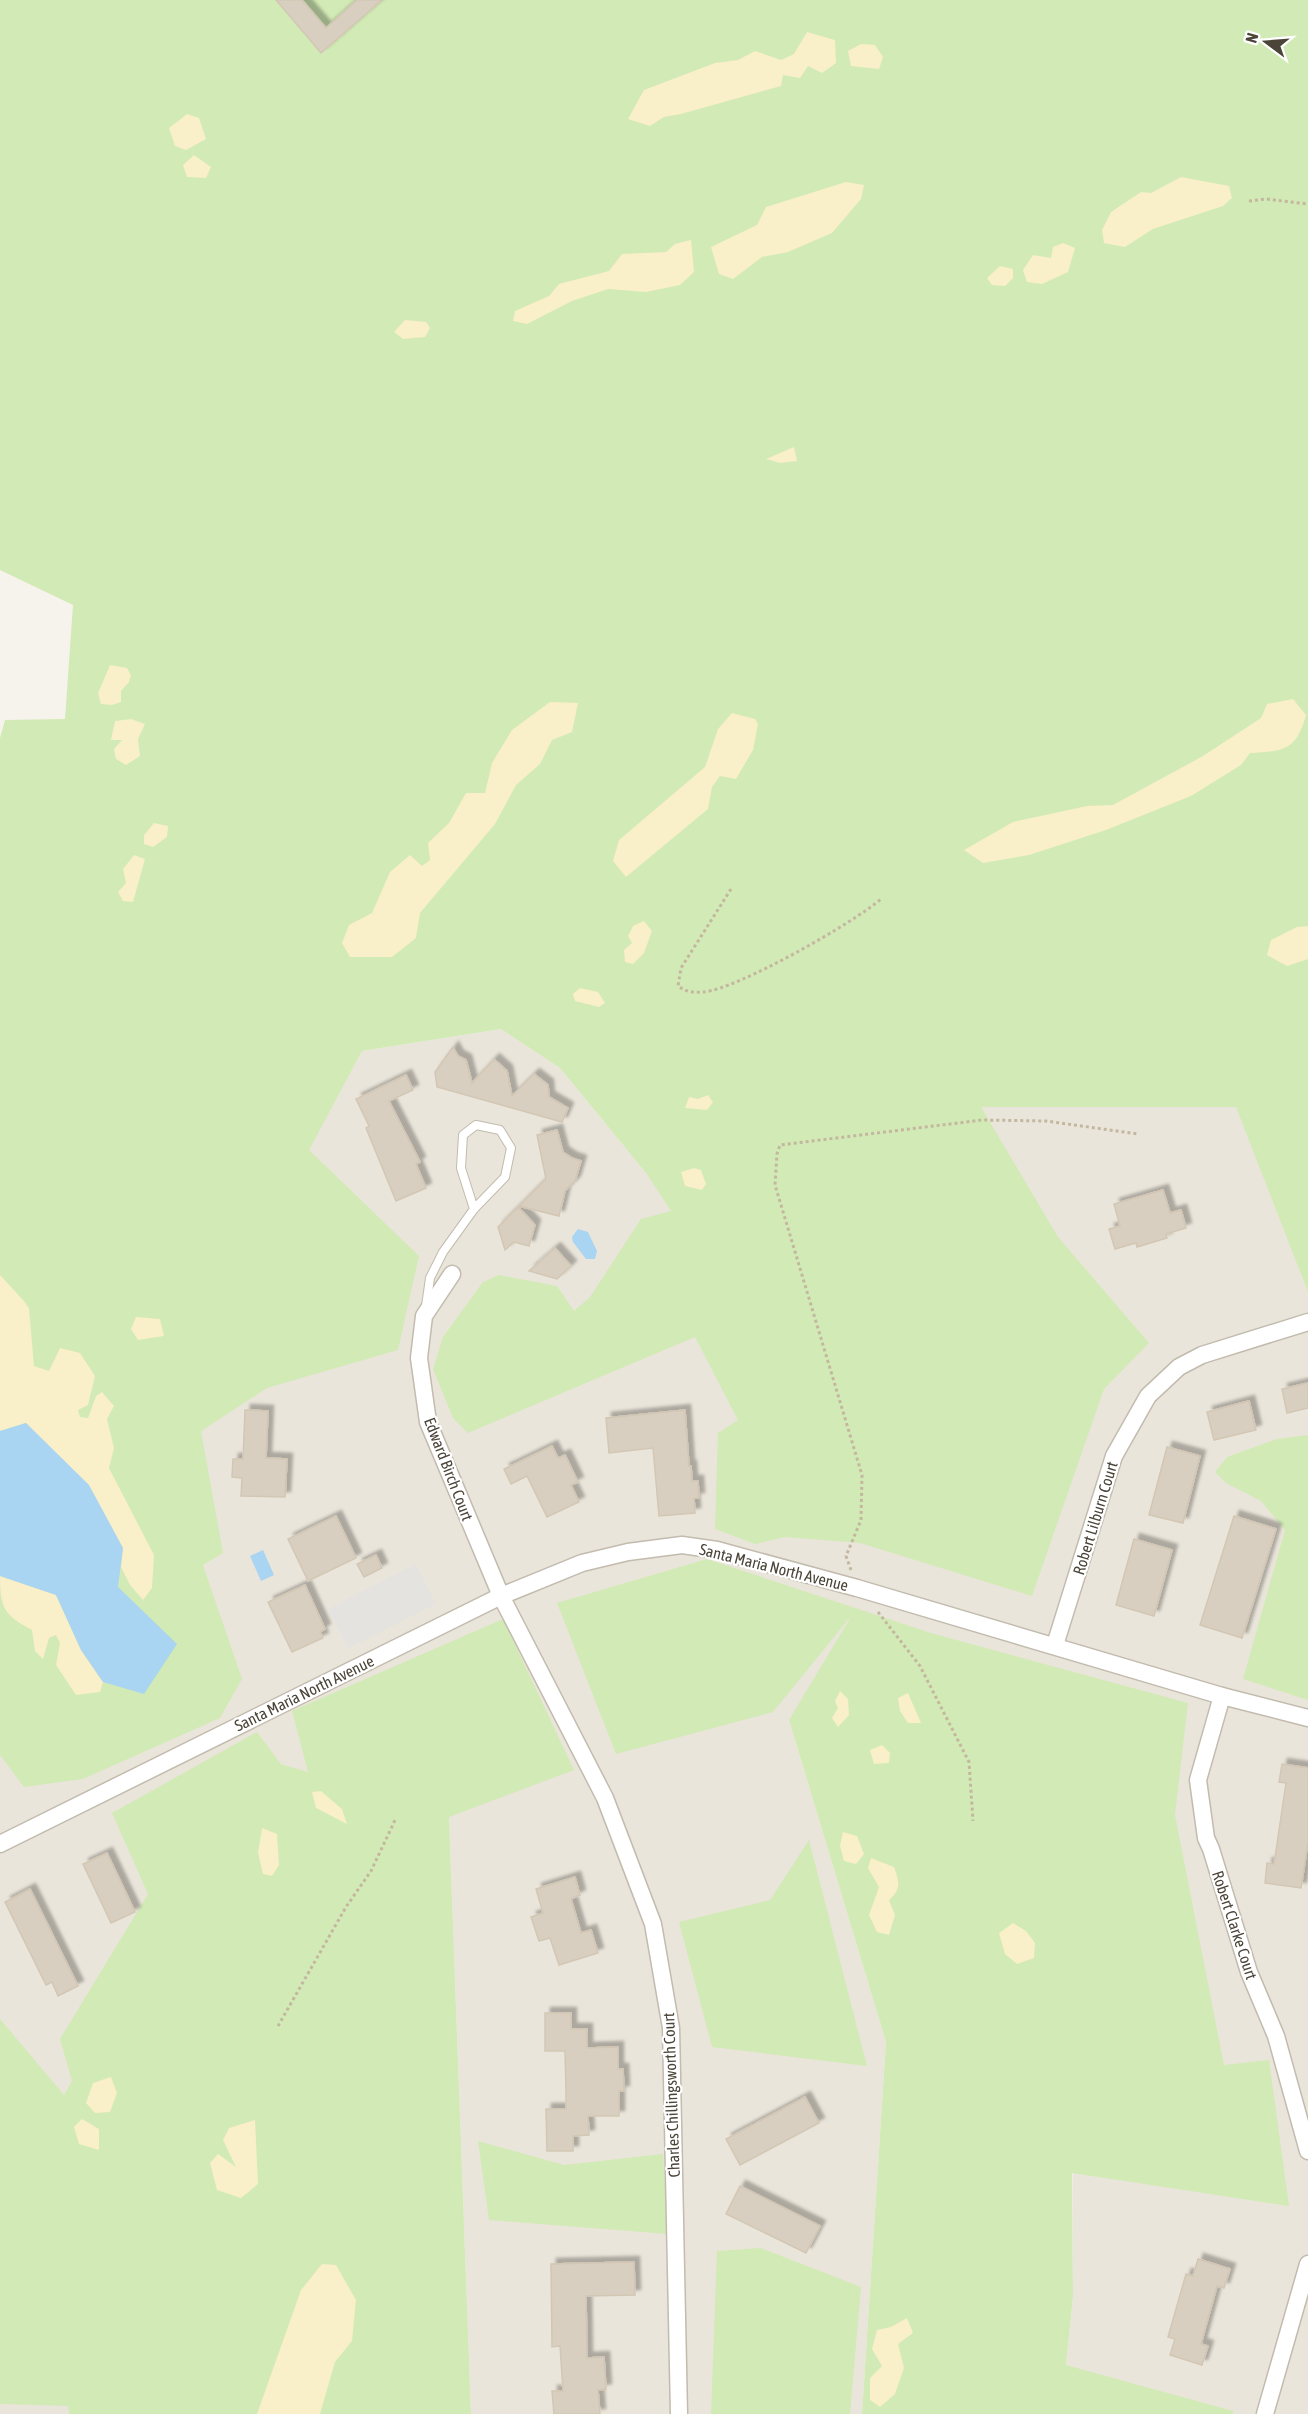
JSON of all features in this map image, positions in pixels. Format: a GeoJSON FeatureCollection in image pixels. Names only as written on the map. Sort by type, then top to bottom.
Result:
{"type":"FeatureCollection","features":[{"type":"Feature","properties":{"kind":"street","name":"Edward Birch Court"},"geometry":{"type":"LineString","coordinates":[[452,1274],[424,1316],[419,1358],[428,1422],[501,1596]]}},
{"type":"Feature","properties":{"kind":"street","name":"Robert Lilburn Court"},"geometry":{"type":"LineString","coordinates":[[1055,1645],[1114,1456],[1148,1396],[1179,1367],[1202,1355],[1308,1322]]}},
{"type":"Feature","properties":{"kind":"street","name":"Santa Maria North Avenue"},"geometry":{"type":"LineString","coordinates":[[0,1844],[501,1596],[582,1563],[628,1552],[682,1545],[717,1550],[857,1588],[1222,1696],[1308,1718]]}},
{"type":"Feature","properties":{"kind":"street","name":"Charles Chillingsworth Court"},"geometry":{"type":"LineString","coordinates":[[501,1596],[605,1798],[653,1924],[671,2028],[679,2414]]}},
{"type":"Feature","properties":{"kind":"street","name":"Robert Clarke Court"},"geometry":{"type":"LineString","coordinates":[[1222,1696],[1198,1780],[1206,1838],[1249,1972],[1276,2036],[1308,2151]]}},
{"type":"Feature","properties":{"kind":"street"},"geometry":{"type":"LineString","coordinates":[[1265,2414],[1308,2264]]}},
{"type":"Feature","properties":{"kind":"lane"},"geometry":{"type":"LineString","coordinates":[[424,1316],[430,1278],[443,1252],[474,1209],[505,1177],[511,1148],[500,1130],[476,1125],[463,1135],[461,1168],[474,1209]]}},
{"type":"Feature","properties":{"kind":"path"},"geometry":{"type":"LineString","coordinates":[[1249,201],[1266,199],[1308,204]]}},
{"type":"Feature","properties":{"kind":"path"},"geometry":{"type":"LineString","coordinates":[[731,889],[681,968],[678,986],[684,991],[705,992],[762,969],[856,918],[881,899]]}},
{"type":"Feature","properties":{"kind":"path"},"geometry":{"type":"LineString","coordinates":[[973,1821],[969,1762],[920,1665],[857,1588],[846,1556],[861,1520],[862,1475],[775,1185],[777,1154],[780,1145],[1001,1120],[1046,1121],[1138,1134]]}},
{"type":"Feature","properties":{"kind":"path"},"geometry":{"type":"LineString","coordinates":[[278,2026],[346,1906],[371,1871],[396,1818]]}},
{"type":"Feature","properties":{"kind":"shaded area"},"geometry":{"type":"Polygon","coordinates":[[[501,1029],[560,1068],[646,1173],[672,1211],[980,1106],[1236,1107],[1308,1077],[1308,2414],[1046,2414],[1066,2365],[1073,2297],[1072,2015],[789,1720],[886,2042],[862,2414],[471,2414],[449,1817],[281,1764],[69,2414],[0,2414],[0,1747],[203,1565],[159,1404],[308,1150],[362,1051],[501,1029]]]}},
{"type":"Feature","properties":{"kind":"shaded area"},"geometry":{"type":"Polygon","coordinates":[[[416,1564],[436,1604],[348,1649],[328,1609],[416,1564]]]}},
{"type":"Feature","properties":{"kind":"green space"},"geometry":{"type":"Polygon","coordinates":[[[0,0],[1308,0],[1308,1292],[1236,1107],[981,1107],[1058,1237],[1149,1343],[1104,1389],[1032,1596],[860,1543],[785,1537],[755,1544],[715,1529],[718,1433],[738,1420],[695,1337],[468,1433],[453,1418],[433,1369],[443,1337],[483,1282],[499,1275],[557,1286],[574,1311],[590,1297],[641,1219],[671,1211],[646,1173],[560,1068],[501,1029],[362,1051],[309,1150],[419,1256],[398,1350],[267,1388],[201,1431],[223,1553],[203,1565],[242,1679],[220,1718],[83,1779],[24,1787],[0,1755],[0,738],[5,720],[65,719],[73,605],[0,570],[0,0]]]}},
{"type":"Feature","properties":{"kind":"green space"},"geometry":{"type":"Polygon","coordinates":[[[1308,1435],[1308,1700],[1243,1679],[1285,1530],[1261,1501],[1226,1483],[1215,1472],[1227,1457],[1277,1439],[1308,1435]]]}},
{"type":"Feature","properties":{"kind":"green space"},"geometry":{"type":"Polygon","coordinates":[[[707,1559],[931,1633],[1188,1703],[1175,1815],[1224,2065],[1269,2060],[1289,2206],[1072,2173],[1073,2297],[1066,2365],[1233,2411],[1233,2414],[862,2414],[886,2042],[789,1720],[852,1615],[773,1712],[616,1754],[557,1603],[707,1559]]]}},
{"type":"Feature","properties":{"kind":"green space"},"geometry":{"type":"Polygon","coordinates":[[[503,1619],[574,1770],[449,1817],[471,2414],[69,2414],[68,2406],[0,2404],[0,2019],[64,2095],[72,2081],[60,2039],[148,1894],[112,1813],[257,1732],[281,1764],[308,1772],[292,1711],[503,1619]]]}},
{"type":"Feature","properties":{"kind":"green space"},"geometry":{"type":"Polygon","coordinates":[[[809,1840],[867,2066],[712,2047],[679,1922],[770,1900],[809,1840]]]}},
{"type":"Feature","properties":{"kind":"green space"},"geometry":{"type":"Polygon","coordinates":[[[478,2141],[564,2165],[663,2154],[668,2234],[489,2220],[478,2141]]]}},
{"type":"Feature","properties":{"kind":"green space"},"geometry":{"type":"Polygon","coordinates":[[[761,2248],[861,2287],[850,2414],[711,2414],[717,2251],[761,2248]]]}},
{"type":"Feature","properties":{"kind":"sand"},"geometry":{"type":"Polygon","coordinates":[[[807,32],[835,40],[836,63],[822,73],[808,66],[800,78],[783,75],[781,86],[664,117],[650,126],[628,119],[644,90],[715,63],[738,60],[755,51],[781,60],[794,54],[807,32]]]}},
{"type":"Feature","properties":{"kind":"sand"},"geometry":{"type":"Polygon","coordinates":[[[861,44],[875,45],[883,57],[879,69],[851,66],[848,51],[861,44]]]}},
{"type":"Feature","properties":{"kind":"sand"},"geometry":{"type":"Polygon","coordinates":[[[187,114],[199,118],[206,139],[186,150],[175,146],[169,128],[187,114]]]}},
{"type":"Feature","properties":{"kind":"sand"},"geometry":{"type":"Polygon","coordinates":[[[194,155],[211,167],[206,178],[187,177],[183,165],[194,155]]]}},
{"type":"Feature","properties":{"kind":"sand"},"geometry":{"type":"Polygon","coordinates":[[[1181,177],[1229,186],[1232,198],[1223,206],[1153,229],[1125,247],[1104,243],[1102,230],[1111,212],[1141,192],[1151,193],[1181,177]]]}},
{"type":"Feature","properties":{"kind":"sand"},"geometry":{"type":"Polygon","coordinates":[[[846,182],[864,185],[861,199],[832,233],[788,252],[762,257],[733,279],[719,274],[711,247],[757,225],[766,207],[846,182]]]}},
{"type":"Feature","properties":{"kind":"sand"},"geometry":{"type":"Polygon","coordinates":[[[691,240],[694,272],[680,285],[646,292],[608,289],[572,301],[527,324],[513,321],[515,311],[549,296],[559,284],[609,271],[622,254],[666,252],[675,244],[691,240]]]}},
{"type":"Feature","properties":{"kind":"sand"},"geometry":{"type":"Polygon","coordinates":[[[1063,243],[1075,248],[1068,272],[1042,284],[1027,282],[1023,270],[1033,255],[1051,258],[1053,247],[1063,243]]]}},
{"type":"Feature","properties":{"kind":"sand"},"geometry":{"type":"Polygon","coordinates":[[[1000,266],[1013,269],[1013,278],[1005,286],[992,285],[987,278],[1000,266]]]}},
{"type":"Feature","properties":{"kind":"sand"},"geometry":{"type":"Polygon","coordinates":[[[405,320],[426,322],[430,328],[425,337],[403,339],[394,332],[405,320]]]}},
{"type":"Feature","properties":{"kind":"sand"},"geometry":{"type":"Polygon","coordinates":[[[794,447],[797,461],[780,463],[766,459],[794,447]]]}},
{"type":"Feature","properties":{"kind":"sand"},"geometry":{"type":"Polygon","coordinates":[[[110,665],[127,668],[131,675],[129,682],[121,691],[121,702],[112,705],[101,704],[98,693],[110,665]]]}},
{"type":"Feature","properties":{"kind":"sand"},"geometry":{"type":"Polygon","coordinates":[[[1293,699],[1306,715],[1298,736],[1293,742],[1280,750],[1250,753],[1241,765],[1191,796],[1106,830],[1029,855],[983,863],[964,850],[1013,822],[1087,806],[1113,805],[1203,756],[1261,718],[1267,704],[1293,699]]]}},
{"type":"Feature","properties":{"kind":"sand"},"geometry":{"type":"Polygon","coordinates":[[[550,702],[578,703],[572,732],[552,740],[540,764],[516,785],[495,824],[420,913],[416,938],[392,957],[350,957],[342,943],[349,925],[372,913],[390,872],[410,855],[422,866],[430,860],[428,843],[449,823],[466,793],[485,793],[492,763],[512,730],[550,702]]]}},
{"type":"Feature","properties":{"kind":"sand"},"geometry":{"type":"Polygon","coordinates":[[[732,713],[755,719],[758,724],[753,750],[736,779],[720,776],[712,787],[708,809],[626,877],[613,861],[619,840],[705,767],[718,729],[732,713]]]}},
{"type":"Feature","properties":{"kind":"sand"},"geometry":{"type":"Polygon","coordinates":[[[131,719],[145,724],[138,739],[140,756],[126,765],[116,759],[114,749],[122,740],[111,740],[115,721],[131,719]]]}},
{"type":"Feature","properties":{"kind":"sand"},"geometry":{"type":"Polygon","coordinates":[[[154,823],[168,826],[167,837],[153,847],[144,844],[144,835],[154,823]]]}},
{"type":"Feature","properties":{"kind":"sand"},"geometry":{"type":"Polygon","coordinates":[[[134,855],[145,859],[133,902],[123,901],[118,892],[126,883],[123,869],[134,855]]]}},
{"type":"Feature","properties":{"kind":"sand"},"geometry":{"type":"Polygon","coordinates":[[[644,921],[652,931],[644,953],[633,964],[625,962],[624,950],[632,943],[628,936],[633,926],[644,921]]]}},
{"type":"Feature","properties":{"kind":"sand"},"geometry":{"type":"Polygon","coordinates":[[[1308,926],[1308,959],[1287,966],[1267,955],[1271,940],[1297,927],[1308,926]]]}},
{"type":"Feature","properties":{"kind":"sand"},"geometry":{"type":"Polygon","coordinates":[[[580,988],[598,992],[605,1003],[599,1007],[575,1001],[573,994],[580,988]]]}},
{"type":"Feature","properties":{"kind":"sand"},"geometry":{"type":"Polygon","coordinates":[[[708,1095],[713,1102],[707,1110],[685,1108],[689,1097],[698,1099],[708,1095]]]}},
{"type":"Feature","properties":{"kind":"sand"},"geometry":{"type":"Polygon","coordinates":[[[694,1168],[701,1170],[706,1184],[702,1190],[685,1186],[681,1172],[694,1168]]]}},
{"type":"Feature","properties":{"kind":"sand"},"geometry":{"type":"Polygon","coordinates":[[[0,1275],[29,1308],[34,1366],[49,1371],[60,1348],[80,1353],[95,1376],[88,1405],[78,1410],[80,1417],[88,1418],[96,1396],[102,1392],[114,1406],[107,1419],[114,1448],[109,1468],[154,1555],[152,1588],[143,1600],[130,1585],[121,1567],[123,1548],[26,1423],[0,1431],[0,1275]]]}},
{"type":"Feature","properties":{"kind":"sand"},"geometry":{"type":"Polygon","coordinates":[[[136,1317],[160,1319],[164,1336],[138,1340],[131,1329],[136,1317]]]}},
{"type":"Feature","properties":{"kind":"sand"},"geometry":{"type":"Polygon","coordinates":[[[0,1576],[56,1595],[81,1650],[103,1682],[100,1692],[76,1695],[56,1665],[60,1643],[56,1635],[49,1638],[43,1659],[35,1651],[32,1630],[15,1620],[3,1603],[0,1576]]]}},
{"type":"Feature","properties":{"kind":"sand"},"geometry":{"type":"Polygon","coordinates":[[[840,1691],[848,1699],[849,1715],[838,1727],[832,1718],[838,1708],[835,1701],[840,1691]]]}},
{"type":"Feature","properties":{"kind":"sand"},"geometry":{"type":"Polygon","coordinates":[[[908,1693],[921,1723],[908,1723],[900,1711],[898,1698],[908,1693]]]}},
{"type":"Feature","properties":{"kind":"sand"},"geometry":{"type":"Polygon","coordinates":[[[882,1745],[890,1753],[889,1763],[874,1764],[870,1750],[882,1745]]]}},
{"type":"Feature","properties":{"kind":"sand"},"geometry":{"type":"Polygon","coordinates":[[[321,1791],[342,1809],[347,1824],[316,1808],[312,1792],[321,1791]]]}},
{"type":"Feature","properties":{"kind":"sand"},"geometry":{"type":"Polygon","coordinates":[[[262,1828],[277,1834],[279,1865],[272,1876],[263,1874],[258,1853],[262,1828]]]}},
{"type":"Feature","properties":{"kind":"sand"},"geometry":{"type":"Polygon","coordinates":[[[843,1832],[857,1836],[864,1854],[856,1864],[844,1861],[840,1846],[843,1832]]]}},
{"type":"Feature","properties":{"kind":"sand"},"geometry":{"type":"Polygon","coordinates":[[[871,1858],[894,1867],[897,1877],[898,1888],[889,1900],[895,1915],[889,1935],[877,1932],[869,1915],[879,1887],[868,1868],[871,1858]]]}},
{"type":"Feature","properties":{"kind":"sand"},"geometry":{"type":"Polygon","coordinates":[[[1013,1923],[1026,1931],[1035,1943],[1034,1958],[1017,1964],[1005,1954],[999,1933],[1013,1923]]]}},
{"type":"Feature","properties":{"kind":"sand"},"geometry":{"type":"Polygon","coordinates":[[[111,2077],[117,2093],[110,2112],[95,2113],[86,2103],[93,2083],[111,2077]]]}},
{"type":"Feature","properties":{"kind":"sand"},"geometry":{"type":"Polygon","coordinates":[[[82,2119],[99,2129],[99,2150],[79,2144],[74,2127],[82,2119]]]}},
{"type":"Feature","properties":{"kind":"sand"},"geometry":{"type":"Polygon","coordinates":[[[255,2120],[258,2184],[241,2198],[217,2190],[210,2163],[218,2154],[236,2167],[223,2140],[229,2128],[255,2120]]]}},
{"type":"Feature","properties":{"kind":"sand"},"geometry":{"type":"Polygon","coordinates":[[[322,2264],[336,2265],[356,2300],[352,2341],[335,2362],[320,2414],[257,2414],[301,2290],[322,2264]]]}},
{"type":"Feature","properties":{"kind":"sand"},"geometry":{"type":"Polygon","coordinates":[[[907,2318],[913,2333],[898,2344],[904,2368],[895,2394],[880,2407],[870,2400],[870,2378],[882,2366],[872,2349],[877,2330],[891,2327],[907,2318]]]}},
{"type":"Feature","properties":{"kind":"water"},"geometry":{"type":"Polygon","coordinates":[[[578,1229],[588,1232],[597,1251],[595,1259],[586,1259],[573,1242],[572,1237],[578,1229]]]}},
{"type":"Feature","properties":{"kind":"water"},"geometry":{"type":"Polygon","coordinates":[[[26,1423],[89,1485],[123,1548],[118,1587],[177,1644],[144,1694],[103,1682],[81,1650],[56,1595],[0,1576],[0,1431],[26,1423]]]}},
{"type":"Feature","properties":{"kind":"water"},"geometry":{"type":"Polygon","coordinates":[[[263,1550],[274,1575],[261,1581],[250,1556],[263,1550]]]}},
{"type":"Feature","properties":{"kind":"building"},"geometry":{"type":"Polygon","coordinates":[[[276,0],[302,0],[326,28],[357,0],[382,0],[321,53],[276,0]]]}},
{"type":"Feature","properties":{"kind":"building"},"geometry":{"type":"Polygon","coordinates":[[[453,1047],[458,1056],[466,1060],[472,1083],[494,1059],[507,1071],[512,1096],[534,1074],[548,1085],[549,1097],[568,1108],[562,1122],[437,1087],[435,1072],[453,1047]]]}},
{"type":"Feature","properties":{"kind":"building"},"geometry":{"type":"Polygon","coordinates":[[[406,1075],[413,1090],[389,1101],[420,1162],[416,1164],[426,1188],[396,1201],[366,1128],[369,1126],[356,1099],[406,1075]]]}},
{"type":"Feature","properties":{"kind":"building"},"geometry":{"type":"Polygon","coordinates":[[[557,1130],[563,1152],[581,1161],[575,1181],[565,1191],[559,1216],[519,1206],[546,1179],[537,1135],[557,1130]]]}},
{"type":"Feature","properties":{"kind":"building"},"geometry":{"type":"Polygon","coordinates":[[[1163,1190],[1170,1213],[1181,1210],[1186,1228],[1166,1234],[1167,1238],[1137,1247],[1136,1243],[1115,1249],[1109,1229],[1120,1226],[1114,1204],[1163,1190]]]}},
{"type":"Feature","properties":{"kind":"building"},"geometry":{"type":"Polygon","coordinates":[[[518,1207],[535,1225],[529,1246],[514,1242],[505,1250],[498,1227],[518,1207]]]}},
{"type":"Feature","properties":{"kind":"building"},"geometry":{"type":"Polygon","coordinates":[[[555,1248],[571,1266],[557,1279],[529,1271],[555,1248]]]}},
{"type":"Feature","properties":{"kind":"building"},"geometry":{"type":"Polygon","coordinates":[[[1308,1383],[1308,1408],[1287,1413],[1282,1389],[1308,1383]]]}},
{"type":"Feature","properties":{"kind":"building"},"geometry":{"type":"Polygon","coordinates":[[[1249,1401],[1256,1430],[1214,1440],[1207,1412],[1249,1401]]]}},
{"type":"Feature","properties":{"kind":"building"},"geometry":{"type":"Polygon","coordinates":[[[245,1410],[268,1411],[266,1458],[287,1459],[285,1497],[241,1496],[242,1478],[232,1477],[233,1459],[243,1459],[245,1410]]]}},
{"type":"Feature","properties":{"kind":"building"},"geometry":{"type":"Polygon","coordinates":[[[685,1410],[689,1466],[691,1466],[692,1481],[698,1481],[699,1498],[694,1498],[695,1513],[659,1516],[653,1448],[609,1453],[606,1418],[685,1410]]]}},
{"type":"Feature","properties":{"kind":"building"},"geometry":{"type":"Polygon","coordinates":[[[552,1446],[558,1458],[565,1455],[578,1482],[571,1485],[579,1502],[547,1517],[527,1476],[511,1484],[504,1469],[552,1446]]]}},
{"type":"Feature","properties":{"kind":"building"},"geometry":{"type":"Polygon","coordinates":[[[1167,1447],[1200,1456],[1183,1523],[1149,1515],[1167,1447]]]}},
{"type":"Feature","properties":{"kind":"building"},"geometry":{"type":"Polygon","coordinates":[[[336,1516],[356,1558],[308,1581],[288,1539],[336,1516]]]}},
{"type":"Feature","properties":{"kind":"building"},"geometry":{"type":"Polygon","coordinates":[[[1234,1516],[1276,1529],[1242,1638],[1200,1625],[1234,1516]]]}},
{"type":"Feature","properties":{"kind":"building"},"geometry":{"type":"Polygon","coordinates":[[[1134,1539],[1172,1550],[1154,1616],[1116,1605],[1134,1539]]]}},
{"type":"Feature","properties":{"kind":"building"},"geometry":{"type":"Polygon","coordinates":[[[376,1555],[382,1568],[364,1577],[357,1564],[376,1555]]]}},
{"type":"Feature","properties":{"kind":"building"},"geometry":{"type":"Polygon","coordinates":[[[305,1585],[325,1629],[320,1632],[323,1638],[292,1652],[268,1602],[305,1585]]]}},
{"type":"Feature","properties":{"kind":"building"},"geometry":{"type":"Polygon","coordinates":[[[1282,1764],[1308,1768],[1308,1842],[1301,1888],[1265,1883],[1267,1863],[1274,1864],[1286,1783],[1279,1782],[1282,1764]]]}},
{"type":"Feature","properties":{"kind":"building"},"geometry":{"type":"Polygon","coordinates":[[[107,1853],[135,1912],[111,1923],[83,1864],[107,1853]]]}},
{"type":"Feature","properties":{"kind":"building"},"geometry":{"type":"Polygon","coordinates":[[[575,1877],[580,1895],[571,1899],[581,1933],[591,1930],[598,1953],[559,1965],[550,1938],[539,1941],[531,1917],[543,1913],[536,1889],[575,1877]]]}},
{"type":"Feature","properties":{"kind":"building"},"geometry":{"type":"Polygon","coordinates":[[[30,1889],[78,1986],[58,1996],[52,1982],[46,1985],[5,1902],[30,1889]]]}},
{"type":"Feature","properties":{"kind":"building"},"geometry":{"type":"Polygon","coordinates":[[[545,2013],[571,2013],[571,2029],[587,2029],[587,2048],[618,2047],[618,2069],[623,2069],[624,2091],[619,2091],[619,2116],[588,2116],[589,2135],[573,2136],[573,2151],[547,2151],[546,2109],[566,2109],[566,2091],[565,2051],[545,2051],[545,2013]]]}},
{"type":"Feature","properties":{"kind":"building"},"geometry":{"type":"Polygon","coordinates":[[[805,2097],[819,2123],[740,2165],[726,2139],[805,2097]]]}},
{"type":"Feature","properties":{"kind":"building"},"geometry":{"type":"Polygon","coordinates":[[[740,2186],[820,2226],[806,2253],[726,2214],[740,2186]]]}},
{"type":"Feature","properties":{"kind":"building"},"geometry":{"type":"Polygon","coordinates":[[[1198,2259],[1230,2269],[1224,2288],[1217,2286],[1201,2344],[1208,2346],[1202,2365],[1170,2355],[1175,2339],[1168,2337],[1186,2274],[1193,2276],[1198,2259]]]}},
{"type":"Feature","properties":{"kind":"building"},"geometry":{"type":"Polygon","coordinates":[[[634,2262],[635,2295],[586,2296],[587,2358],[604,2357],[606,2389],[598,2390],[600,2414],[554,2414],[552,2391],[563,2391],[560,2346],[552,2347],[551,2264],[634,2262]]]}}]}
